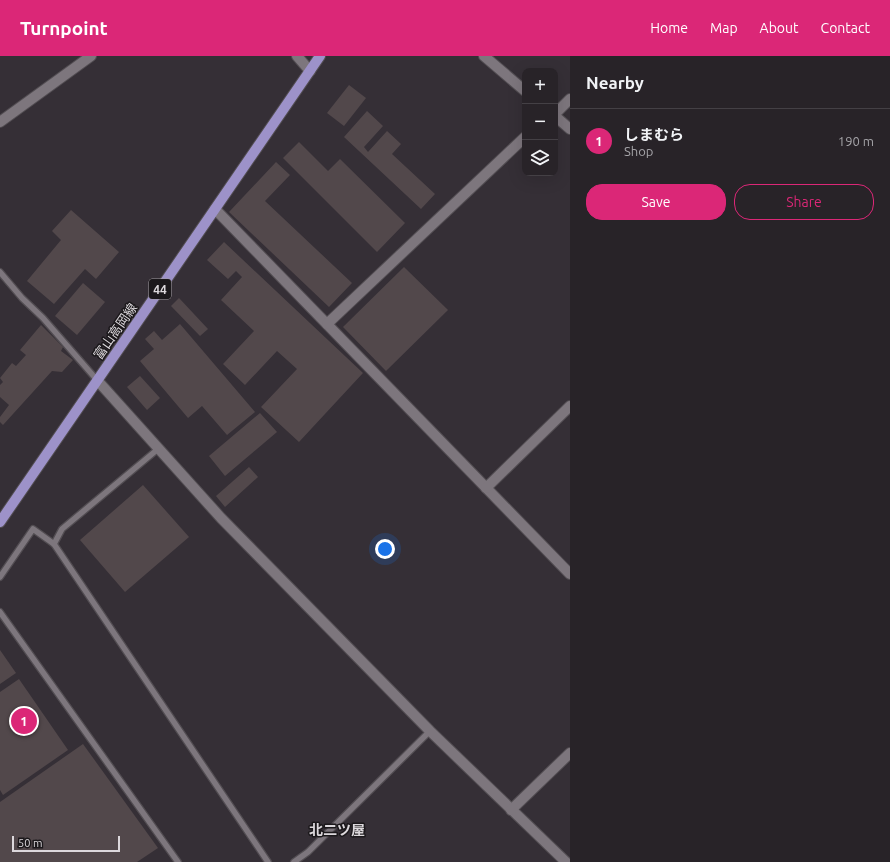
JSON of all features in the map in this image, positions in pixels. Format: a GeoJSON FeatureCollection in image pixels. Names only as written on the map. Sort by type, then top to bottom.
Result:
{"type":"FeatureCollection","features":[{"type":"Feature","properties":{"kind":"main road","name":"富山高岡線"},"geometry":{"type":"LineString","coordinates":[[0,522],[320,56]]}},
{"type":"Feature","properties":{"kind":"street"},"geometry":{"type":"LineString","coordinates":[[0,122],[91,56]]}},
{"type":"Feature","properties":{"kind":"street"},"geometry":{"type":"LineString","coordinates":[[297,56],[310,71]]}},
{"type":"Feature","properties":{"kind":"street"},"geometry":{"type":"LineString","coordinates":[[484,56],[522,88]]}},
{"type":"Feature","properties":{"kind":"street"},"geometry":{"type":"LineString","coordinates":[[558,112],[570,99]]}},
{"type":"Feature","properties":{"kind":"street"},"geometry":{"type":"LineString","coordinates":[[558,118],[570,129]]}},
{"type":"Feature","properties":{"kind":"street"},"geometry":{"type":"LineString","coordinates":[[327,324],[522,140]]}},
{"type":"Feature","properties":{"kind":"street"},"geometry":{"type":"LineString","coordinates":[[215,209],[570,574]]}},
{"type":"Feature","properties":{"kind":"street"},"geometry":{"type":"LineString","coordinates":[[97,380],[221,518],[430,731],[560,860]]}},
{"type":"Feature","properties":{"kind":"street"},"geometry":{"type":"LineString","coordinates":[[486,488],[570,406]]}},
{"type":"Feature","properties":{"kind":"street"},"geometry":{"type":"LineString","coordinates":[[511,810],[570,753]]}},
{"type":"Feature","properties":{"kind":"lane"},"geometry":{"type":"LineString","coordinates":[[0,272],[22,298],[43,318],[97,380]]}},
{"type":"Feature","properties":{"kind":"lane"},"geometry":{"type":"LineString","coordinates":[[54,544],[62,529],[158,449]]}},
{"type":"Feature","properties":{"kind":"lane"},"geometry":{"type":"LineString","coordinates":[[0,577],[33,529],[54,544],[268,862]]}},
{"type":"Feature","properties":{"kind":"lane"},"geometry":{"type":"LineString","coordinates":[[0,612],[178,862]]}},
{"type":"Feature","properties":{"kind":"lane"},"geometry":{"type":"LineString","coordinates":[[294,862],[308,852],[430,731]]}},
{"type":"Feature","properties":{"kind":"building"},"geometry":{"type":"Polygon","coordinates":[[[349,85],[366,98],[344,126],[327,113],[349,85]]]}},
{"type":"Feature","properties":{"kind":"building"},"geometry":{"type":"Polygon","coordinates":[[[367,111],[383,126],[364,147],[368,152],[387,131],[401,144],[392,154],[435,194],[421,209],[344,137],[367,111]]]}},
{"type":"Feature","properties":{"kind":"building"},"geometry":{"type":"Polygon","coordinates":[[[299,142],[328,171],[340,159],[405,223],[377,252],[283,158],[299,142]]]}},
{"type":"Feature","properties":{"kind":"building"},"geometry":{"type":"Polygon","coordinates":[[[276,162],[290,175],[265,201],[352,283],[329,307],[229,212],[276,162]]]}},
{"type":"Feature","properties":{"kind":"building"},"geometry":{"type":"Polygon","coordinates":[[[71,210],[119,252],[96,279],[85,269],[54,304],[27,281],[61,240],[52,231],[71,210]]]}},
{"type":"Feature","properties":{"kind":"building"},"geometry":{"type":"Polygon","coordinates":[[[224,242],[363,373],[299,442],[261,407],[297,369],[277,351],[245,385],[223,364],[254,331],[221,300],[242,277],[236,271],[228,279],[207,260],[224,242]]]}},
{"type":"Feature","properties":{"kind":"building"},"geometry":{"type":"Polygon","coordinates":[[[404,267],[448,310],[386,371],[343,327],[404,267]]]}},
{"type":"Feature","properties":{"kind":"building"},"geometry":{"type":"Polygon","coordinates":[[[83,283],[105,302],[77,335],[55,316],[83,283]]]}},
{"type":"Feature","properties":{"kind":"building"},"geometry":{"type":"Polygon","coordinates":[[[179,298],[208,329],[200,336],[171,306],[179,298]]]}},
{"type":"Feature","properties":{"kind":"building"},"geometry":{"type":"Polygon","coordinates":[[[180,324],[255,412],[227,435],[202,406],[188,418],[140,361],[154,349],[145,339],[154,331],[162,340],[180,324]]]}},
{"type":"Feature","properties":{"kind":"building"},"geometry":{"type":"Polygon","coordinates":[[[41,325],[63,347],[61,351],[73,360],[62,372],[52,371],[3,425],[0,422],[0,417],[9,405],[0,397],[0,385],[3,382],[0,378],[12,363],[16,366],[26,355],[20,350],[41,325]]]}},
{"type":"Feature","properties":{"kind":"building"},"geometry":{"type":"Polygon","coordinates":[[[140,376],[160,398],[147,410],[127,387],[140,376]]]}},
{"type":"Feature","properties":{"kind":"building"},"geometry":{"type":"Polygon","coordinates":[[[260,413],[277,432],[225,476],[209,456],[260,413]]]}},
{"type":"Feature","properties":{"kind":"building"},"geometry":{"type":"Polygon","coordinates":[[[249,467],[258,477],[225,507],[216,496],[249,467]]]}},
{"type":"Feature","properties":{"kind":"building"},"geometry":{"type":"Polygon","coordinates":[[[143,485],[189,537],[125,592],[80,540],[143,485]]]}},
{"type":"Feature","properties":{"kind":"building"},"geometry":{"type":"Polygon","coordinates":[[[0,650],[16,673],[0,684],[0,650]]]}},
{"type":"Feature","properties":{"kind":"building"},"geometry":{"type":"Polygon","coordinates":[[[19,679],[68,750],[3,795],[0,790],[0,692],[19,679]]]}},
{"type":"Feature","properties":{"kind":"building"},"geometry":{"type":"Polygon","coordinates":[[[83,744],[158,848],[137,862],[0,862],[0,802],[83,744]]]}},
{"type":"Feature","properties":{"kind":"place","name":"しまむら"},"geometry":{"type":"Point","coordinates":[24,721]}},
{"type":"Feature","properties":{"kind":"district","name":"北二ツ屋"},"geometry":{"type":"Point","coordinates":[337,830]}}]}
